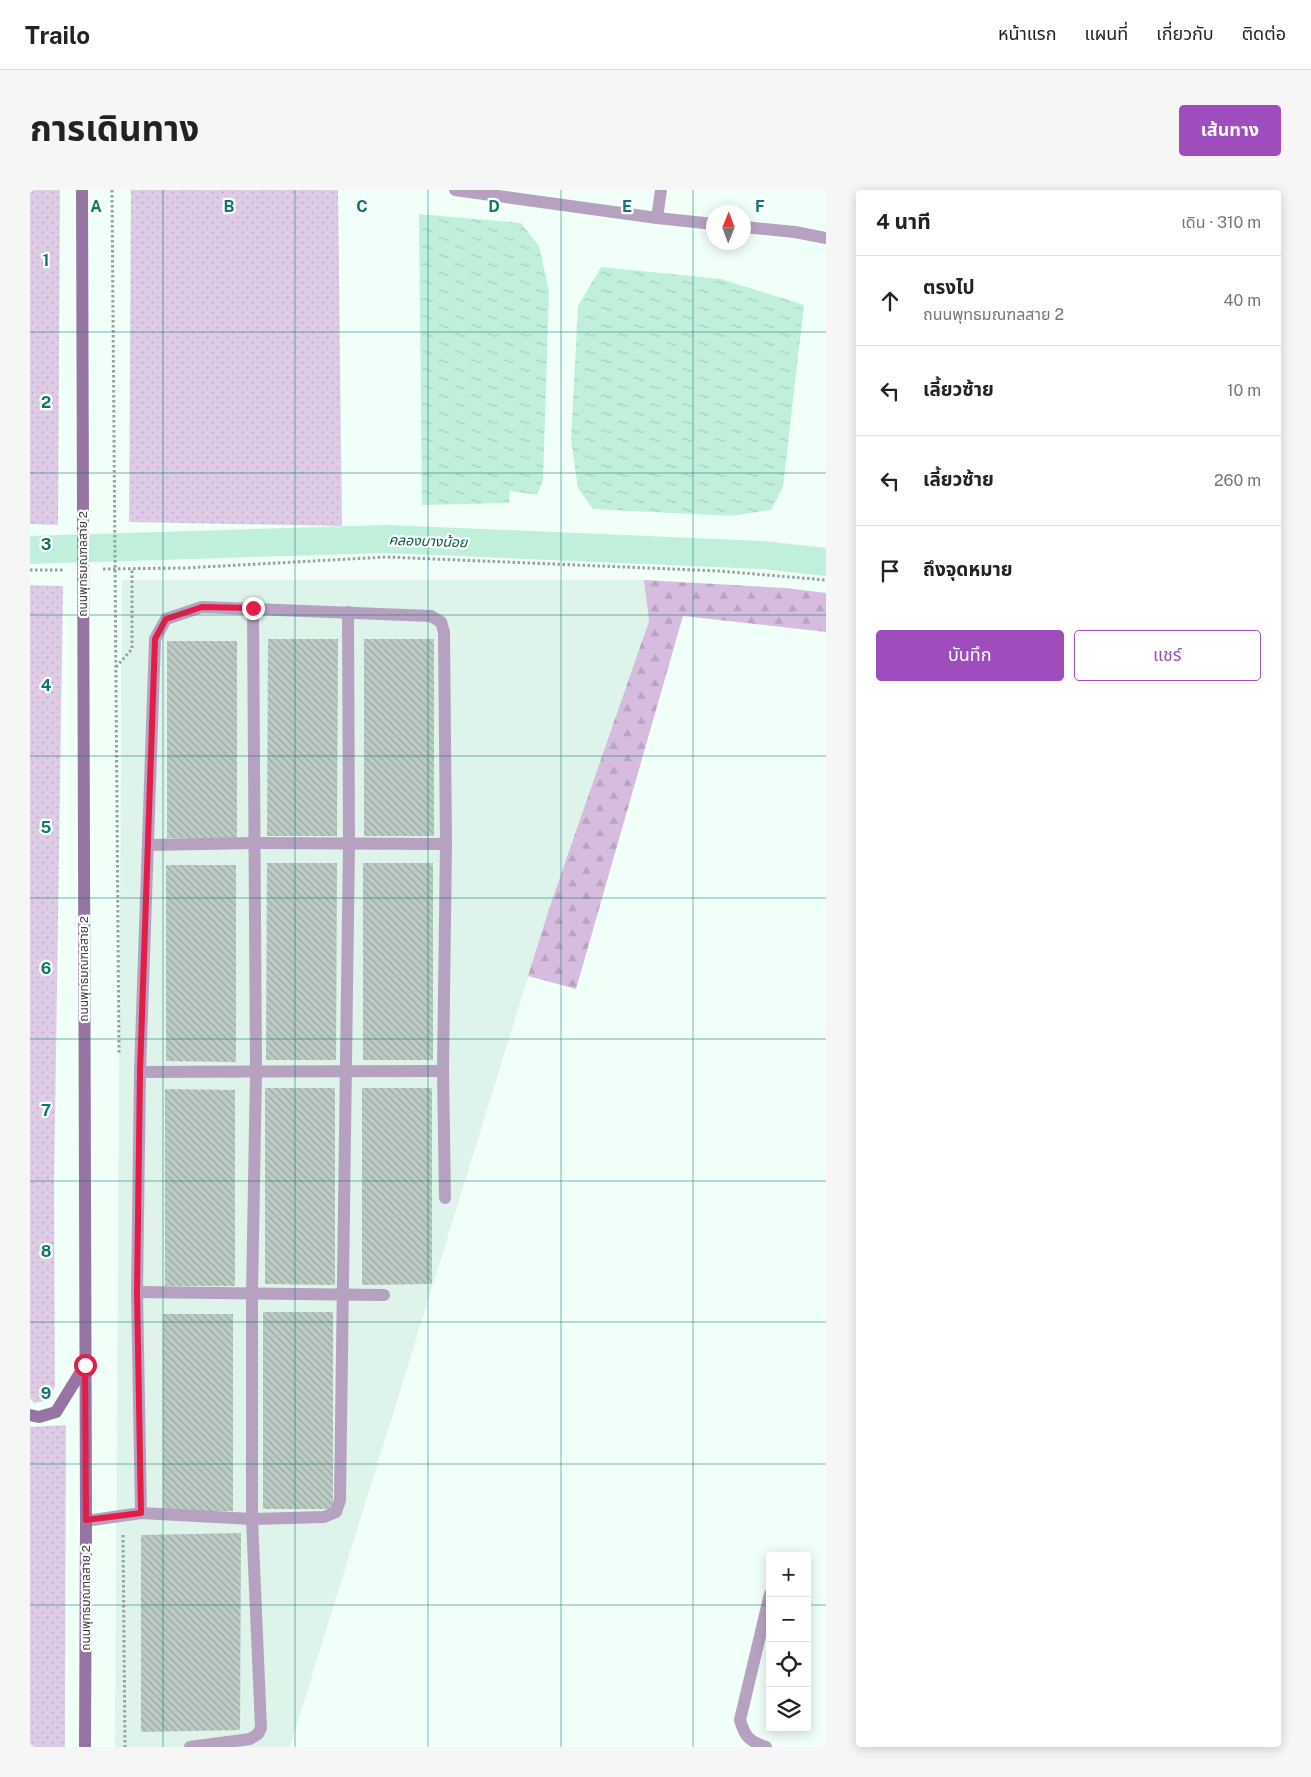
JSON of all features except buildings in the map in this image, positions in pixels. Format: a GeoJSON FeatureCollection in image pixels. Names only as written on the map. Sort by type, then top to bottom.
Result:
{"type":"FeatureCollection","features":[{"type":"Feature","properties":{"kind":"main road","name":"ถนนพุทธมณฑลสาย 2"},"geometry":{"type":"LineString","coordinates":[[82,190],[85,1747]]}},
{"type":"Feature","properties":{"kind":"main road"},"geometry":{"type":"LineString","coordinates":[[30,1415],[39,1417],[56,1412],[85,1365]]}},
{"type":"Feature","properties":{"kind":"street"},"geometry":{"type":"LineString","coordinates":[[455,190],[706,223]]}},
{"type":"Feature","properties":{"kind":"street"},"geometry":{"type":"LineString","coordinates":[[657,218],[661,190]]}},
{"type":"Feature","properties":{"kind":"street"},"geometry":{"type":"LineString","coordinates":[[751,228],[796,232],[826,238]]}},
{"type":"Feature","properties":{"kind":"street"},"geometry":{"type":"LineString","coordinates":[[141,1513],[137,1292],[140,1072],[155,639],[166,619],[202,607],[431,616],[441,622],[444,632],[446,844],[443,1071],[445,1198]]}},
{"type":"Feature","properties":{"kind":"street"},"geometry":{"type":"LineString","coordinates":[[190,1747],[250,1739],[258,1734],[262,1728],[252,1519],[252,1294],[256,1072],[253,608]]}},
{"type":"Feature","properties":{"kind":"street"},"geometry":{"type":"LineString","coordinates":[[86,1520],[141,1513],[252,1519],[324,1517],[336,1512],[340,1500],[349,843],[348,612]]}},
{"type":"Feature","properties":{"kind":"street"},"geometry":{"type":"LineString","coordinates":[[148,845],[255,843],[446,844]]}},
{"type":"Feature","properties":{"kind":"street"},"geometry":{"type":"LineString","coordinates":[[140,1072],[443,1071]]}},
{"type":"Feature","properties":{"kind":"street"},"geometry":{"type":"LineString","coordinates":[[137,1292],[384,1295]]}},
{"type":"Feature","properties":{"kind":"street"},"geometry":{"type":"LineString","coordinates":[[766,1747],[752,1742],[743,1733],[740,1720],[769,1597]]}},
{"type":"Feature","properties":{"kind":"path"},"geometry":{"type":"LineString","coordinates":[[112,190],[116,622]]}},
{"type":"Feature","properties":{"kind":"path"},"geometry":{"type":"LineString","coordinates":[[95,569],[184,568],[387,557],[719,571],[826,580]]}},
{"type":"Feature","properties":{"kind":"path"},"geometry":{"type":"LineString","coordinates":[[116,667],[132,649],[132,568]]}},
{"type":"Feature","properties":{"kind":"path"},"geometry":{"type":"LineString","coordinates":[[30,570],[67,570]]}},
{"type":"Feature","properties":{"kind":"shaded area"},"geometry":{"type":"Polygon","coordinates":[[[30,190],[60,190],[58,525],[30,524],[30,190]]]}},
{"type":"Feature","properties":{"kind":"shaded area"},"geometry":{"type":"Polygon","coordinates":[[[131,190],[338,190],[342,526],[129,522],[131,190]]]}},
{"type":"Feature","properties":{"kind":"shaded area"},"geometry":{"type":"Polygon","coordinates":[[[122,580],[644,580],[649,621],[550,906],[290,1747],[115,1747],[122,580]]]}},
{"type":"Feature","properties":{"kind":"shaded area"},"geometry":{"type":"Polygon","coordinates":[[[30,585],[63,586],[54,1187],[55,1386],[49,1400],[34,1403],[30,1398],[30,585]]]}},
{"type":"Feature","properties":{"kind":"shaded area"},"geometry":{"type":"Polygon","coordinates":[[[66,1425],[65,1747],[30,1747],[30,1427],[66,1425]]]}},
{"type":"Feature","properties":{"kind":"green space"},"geometry":{"type":"Polygon","coordinates":[[[644,580],[786,588],[826,593],[826,632],[683,616],[576,989],[528,976],[550,906],[649,621],[644,580]]]}},
{"type":"Feature","properties":{"kind":"water"},"geometry":{"type":"Polygon","coordinates":[[[419,214],[521,223],[539,246],[549,291],[543,480],[537,495],[510,491],[509,503],[422,505],[419,214]]]}},
{"type":"Feature","properties":{"kind":"water"},"geometry":{"type":"Polygon","coordinates":[[[601,267],[721,279],[804,305],[783,487],[771,510],[731,516],[593,509],[578,488],[571,441],[578,306],[601,267]]]}},
{"type":"Feature","properties":{"kind":"waterway","name":"คลองบางน้อย"},"geometry":{"type":"LineString","coordinates":[[30,550],[388,539],[762,555],[826,562]]}},
{"type":"Feature","properties":{"kind":"route"},"geometry":{"type":"LineString","coordinates":[[85,1365],[86,1520],[141,1513],[137,1292],[140,1072],[155,639],[166,619],[202,607],[253,608]]}}]}
